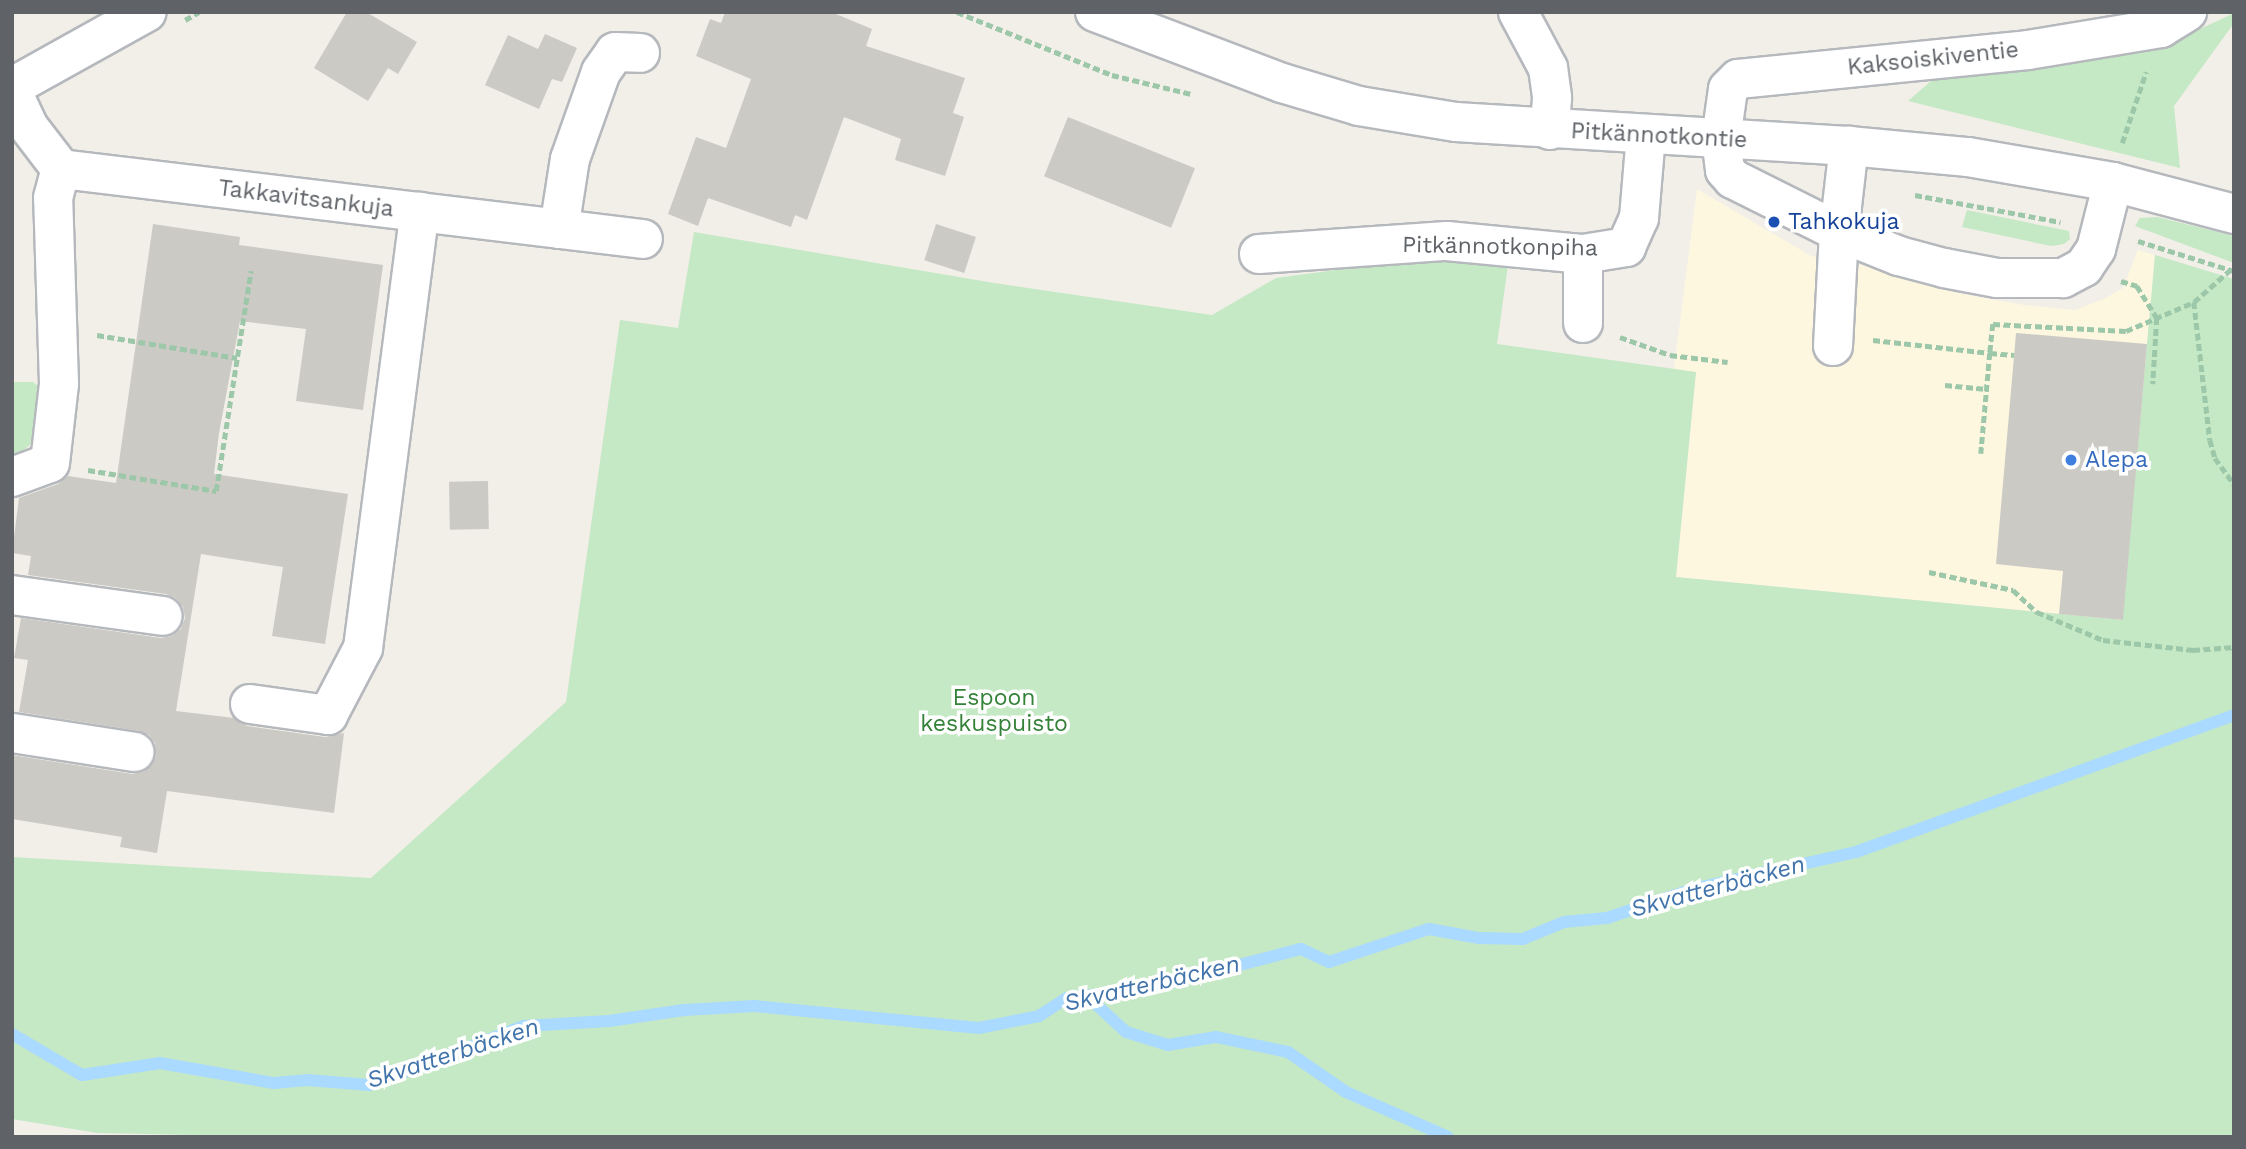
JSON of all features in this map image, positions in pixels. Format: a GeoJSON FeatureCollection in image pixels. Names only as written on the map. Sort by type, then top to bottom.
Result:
{"type":"FeatureCollection","features":[{"type":"Feature","properties":{"kind":"street"},"geometry":{"type":"LineString","coordinates":[[12,477],[50,463],[59,384],[52,198],[61,169],[28,127],[12,89],[147,12]]}},
{"type":"Feature","properties":{"kind":"street","name":"Pitkännotkontie"},"geometry":{"type":"LineString","coordinates":[[1095,12],[1282,83],[1359,106],[1456,122],[1550,130],[1849,146],[1968,157],[2113,182],[2233,213]]}},
{"type":"Feature","properties":{"kind":"street"},"geometry":{"type":"LineString","coordinates":[[1517,12],[1548,68],[1552,98],[1550,130]]}},
{"type":"Feature","properties":{"kind":"street","name":"Kaksoiskiventie"},"geometry":{"type":"LineString","coordinates":[[2084,267],[2063,278],[1997,278],[1899,256],[1839,232],[1733,179],[1725,170],[1721,139],[1728,89],[1738,79],[2028,50],[2174,20]]}},
{"type":"Feature","properties":{"kind":"street"},"geometry":{"type":"LineString","coordinates":[[559,229],[570,159],[601,72],[615,52],[640,53]]}},
{"type":"Feature","properties":{"kind":"street","name":"Pitkännotkonpiha"},"geometry":{"type":"LineString","coordinates":[[1259,254],[1447,241],[1583,254],[1626,247],[1639,218],[1646,135]]}},
{"type":"Feature","properties":{"kind":"street"},"geometry":{"type":"LineString","coordinates":[[1834,341],[1839,232],[1849,146]]}},
{"type":"Feature","properties":{"kind":"street","name":"Takkavitsankuja"},"geometry":{"type":"LineString","coordinates":[[61,169],[643,239]]}},
{"type":"Feature","properties":{"kind":"street"},"geometry":{"type":"LineString","coordinates":[[2084,267],[2096,249],[2113,182]]}},
{"type":"Feature","properties":{"kind":"street"},"geometry":{"type":"LineString","coordinates":[[250,704],[328,715],[362,648],[420,212]]}},
{"type":"Feature","properties":{"kind":"street"},"geometry":{"type":"LineString","coordinates":[[1583,254],[1583,323]]}},
{"type":"Feature","properties":{"kind":"street"},"geometry":{"type":"LineString","coordinates":[[12,595],[163,616]]}},
{"type":"Feature","properties":{"kind":"street"},"geometry":{"type":"LineString","coordinates":[[12,733],[135,752]]}},
{"type":"Feature","properties":{"kind":"path"},"geometry":{"type":"LineString","coordinates":[[2113,182],[2127,125],[2174,20]]}},
{"type":"Feature","properties":{"kind":"path"},"geometry":{"type":"LineString","coordinates":[[2084,267],[2137,286],[2157,318],[2154,384]]}},
{"type":"Feature","properties":{"kind":"path"},"geometry":{"type":"LineString","coordinates":[[1993,324],[2105,332],[2126,331],[2194,302],[2231,270]]}},
{"type":"Feature","properties":{"kind":"path"},"geometry":{"type":"LineString","coordinates":[[50,463],[216,491],[251,271]]}},
{"type":"Feature","properties":{"kind":"path"},"geometry":{"type":"LineString","coordinates":[[1981,454],[1997,278]]}},
{"type":"Feature","properties":{"kind":"path"},"geometry":{"type":"LineString","coordinates":[[2194,302],[2210,440],[2215,458],[2234,484]]}},
{"type":"Feature","properties":{"kind":"path"},"geometry":{"type":"LineString","coordinates":[[1583,323],[1670,355],[1728,362]]}},
{"type":"Feature","properties":{"kind":"path"},"geometry":{"type":"LineString","coordinates":[[57,330],[237,358]]}},
{"type":"Feature","properties":{"kind":"path"},"geometry":{"type":"LineString","coordinates":[[1834,341],[2014,355]]}},
{"type":"Feature","properties":{"kind":"path"},"geometry":{"type":"LineString","coordinates":[[1945,385],[1987,389]]}},
{"type":"Feature","properties":{"kind":"path"},"geometry":{"type":"LineString","coordinates":[[1929,572],[2013,590],[2037,612],[2103,640],[2193,650],[2234,647]]}},
{"type":"Feature","properties":{"kind":"shaded area"},"geometry":{"type":"Polygon","coordinates":[[[1697,189],[1811,256],[1871,267],[1956,293],[2024,305],[2075,310],[2104,299],[2123,288],[2138,250],[2155,255],[2123,620],[1676,577],[1696,373],[1674,369],[1697,189]]]}},
{"type":"Feature","properties":{"kind":"green space"},"geometry":{"type":"Polygon","coordinates":[[[2234,13],[2234,23],[2174,106],[2180,168],[1908,101],[1931,81],[2164,46],[2234,13]]]}},
{"type":"Feature","properties":{"kind":"green space"},"geometry":{"type":"Polygon","coordinates":[[[1967,210],[2069,231],[2070,239],[2064,244],[2051,246],[1962,227],[1967,210]]]}},
{"type":"Feature","properties":{"kind":"green space"},"geometry":{"type":"Polygon","coordinates":[[[2157,217],[2234,236],[2234,263],[2135,226],[2140,218],[2157,217]]]}},
{"type":"Feature","properties":{"kind":"green space","name":"Espoon keskuspuisto"},"geometry":{"type":"Polygon","coordinates":[[[694,232],[994,283],[1212,315],[1276,278],[1470,252],[1508,265],[1497,344],[1696,372],[1676,577],[2122,620],[2155,255],[2234,279],[2234,1137],[290,1137],[97,1133],[12,1119],[12,857],[371,878],[566,702],[620,320],[678,328],[694,232]]]}},
{"type":"Feature","properties":{"kind":"green space"},"geometry":{"type":"Polygon","coordinates":[[[12,382],[33,382],[43,390],[46,430],[12,461],[12,382]]]}},
{"type":"Feature","properties":{"kind":"building"},"geometry":{"type":"Polygon","coordinates":[[[347,12],[366,12],[417,42],[398,74],[388,68],[368,101],[314,68],[347,12]]]}},
{"type":"Feature","properties":{"kind":"building"},"geometry":{"type":"Polygon","coordinates":[[[725,12],[831,12],[872,29],[866,46],[965,78],[953,113],[964,117],[945,176],[895,160],[901,139],[844,117],[807,220],[795,215],[791,227],[708,198],[698,226],[668,214],[696,137],[726,148],[751,79],[696,56],[710,19],[721,23],[725,12]]]}},
{"type":"Feature","properties":{"kind":"building"},"geometry":{"type":"Polygon","coordinates":[[[545,34],[577,48],[562,82],[552,79],[539,109],[485,85],[508,35],[538,49],[545,34]]]}},
{"type":"Feature","properties":{"kind":"building"},"geometry":{"type":"Polygon","coordinates":[[[1068,117],[1195,168],[1171,228],[1044,176],[1068,117]]]}},
{"type":"Feature","properties":{"kind":"building"},"geometry":{"type":"Polygon","coordinates":[[[153,224],[240,237],[239,245],[383,265],[363,410],[296,401],[306,329],[240,321],[219,433],[214,474],[348,494],[325,644],[272,636],[283,567],[201,554],[176,711],[234,718],[247,726],[325,737],[344,733],[334,813],[167,791],[157,853],[120,847],[122,837],[12,819],[12,755],[132,774],[144,772],[152,765],[156,756],[155,743],[149,735],[139,731],[19,712],[28,660],[14,658],[21,618],[161,638],[172,636],[181,629],[185,618],[183,607],[176,598],[166,594],[28,575],[31,556],[12,553],[19,498],[58,484],[68,476],[116,483],[153,224]]]}},
{"type":"Feature","properties":{"kind":"building"},"geometry":{"type":"Polygon","coordinates":[[[936,224],[976,237],[964,273],[924,260],[936,224]]]}},
{"type":"Feature","properties":{"kind":"building","name":"Alepa"},"geometry":{"type":"Polygon","coordinates":[[[2016,333],[2147,344],[2123,620],[2059,614],[2063,571],[1996,564],[2016,333]]]}},
{"type":"Feature","properties":{"kind":"building"},"geometry":{"type":"Polygon","coordinates":[[[488,481],[489,529],[450,530],[449,482],[488,481]]]}},
{"type":"Feature","properties":{"kind":"waterway","name":"Skvatterbäcken"},"geometry":{"type":"LineString","coordinates":[[12,1034],[82,1075],[160,1063],[274,1083],[307,1080],[370,1085],[524,1026],[609,1021],[684,1010],[754,1006],[979,1028],[1039,1016],[1067,998],[1151,988],[1301,949],[1329,962],[1429,929],[1479,938],[1523,939],[1564,922],[1607,918],[1693,889],[1856,852],[2234,715]]}},
{"type":"Feature","properties":{"kind":"waterway"},"geometry":{"type":"LineString","coordinates":[[1086,995],[1126,1032],[1168,1045],[1216,1037],[1288,1052],[1346,1092],[1448,1137]]}},
{"type":"Feature","properties":{"kind":"place","name":"Tahkokuja"},"geometry":{"type":"Point","coordinates":[1774,222]}},
{"type":"Feature","properties":{"kind":"place","name":"Alepa"},"geometry":{"type":"Point","coordinates":[2071,460]}}]}
